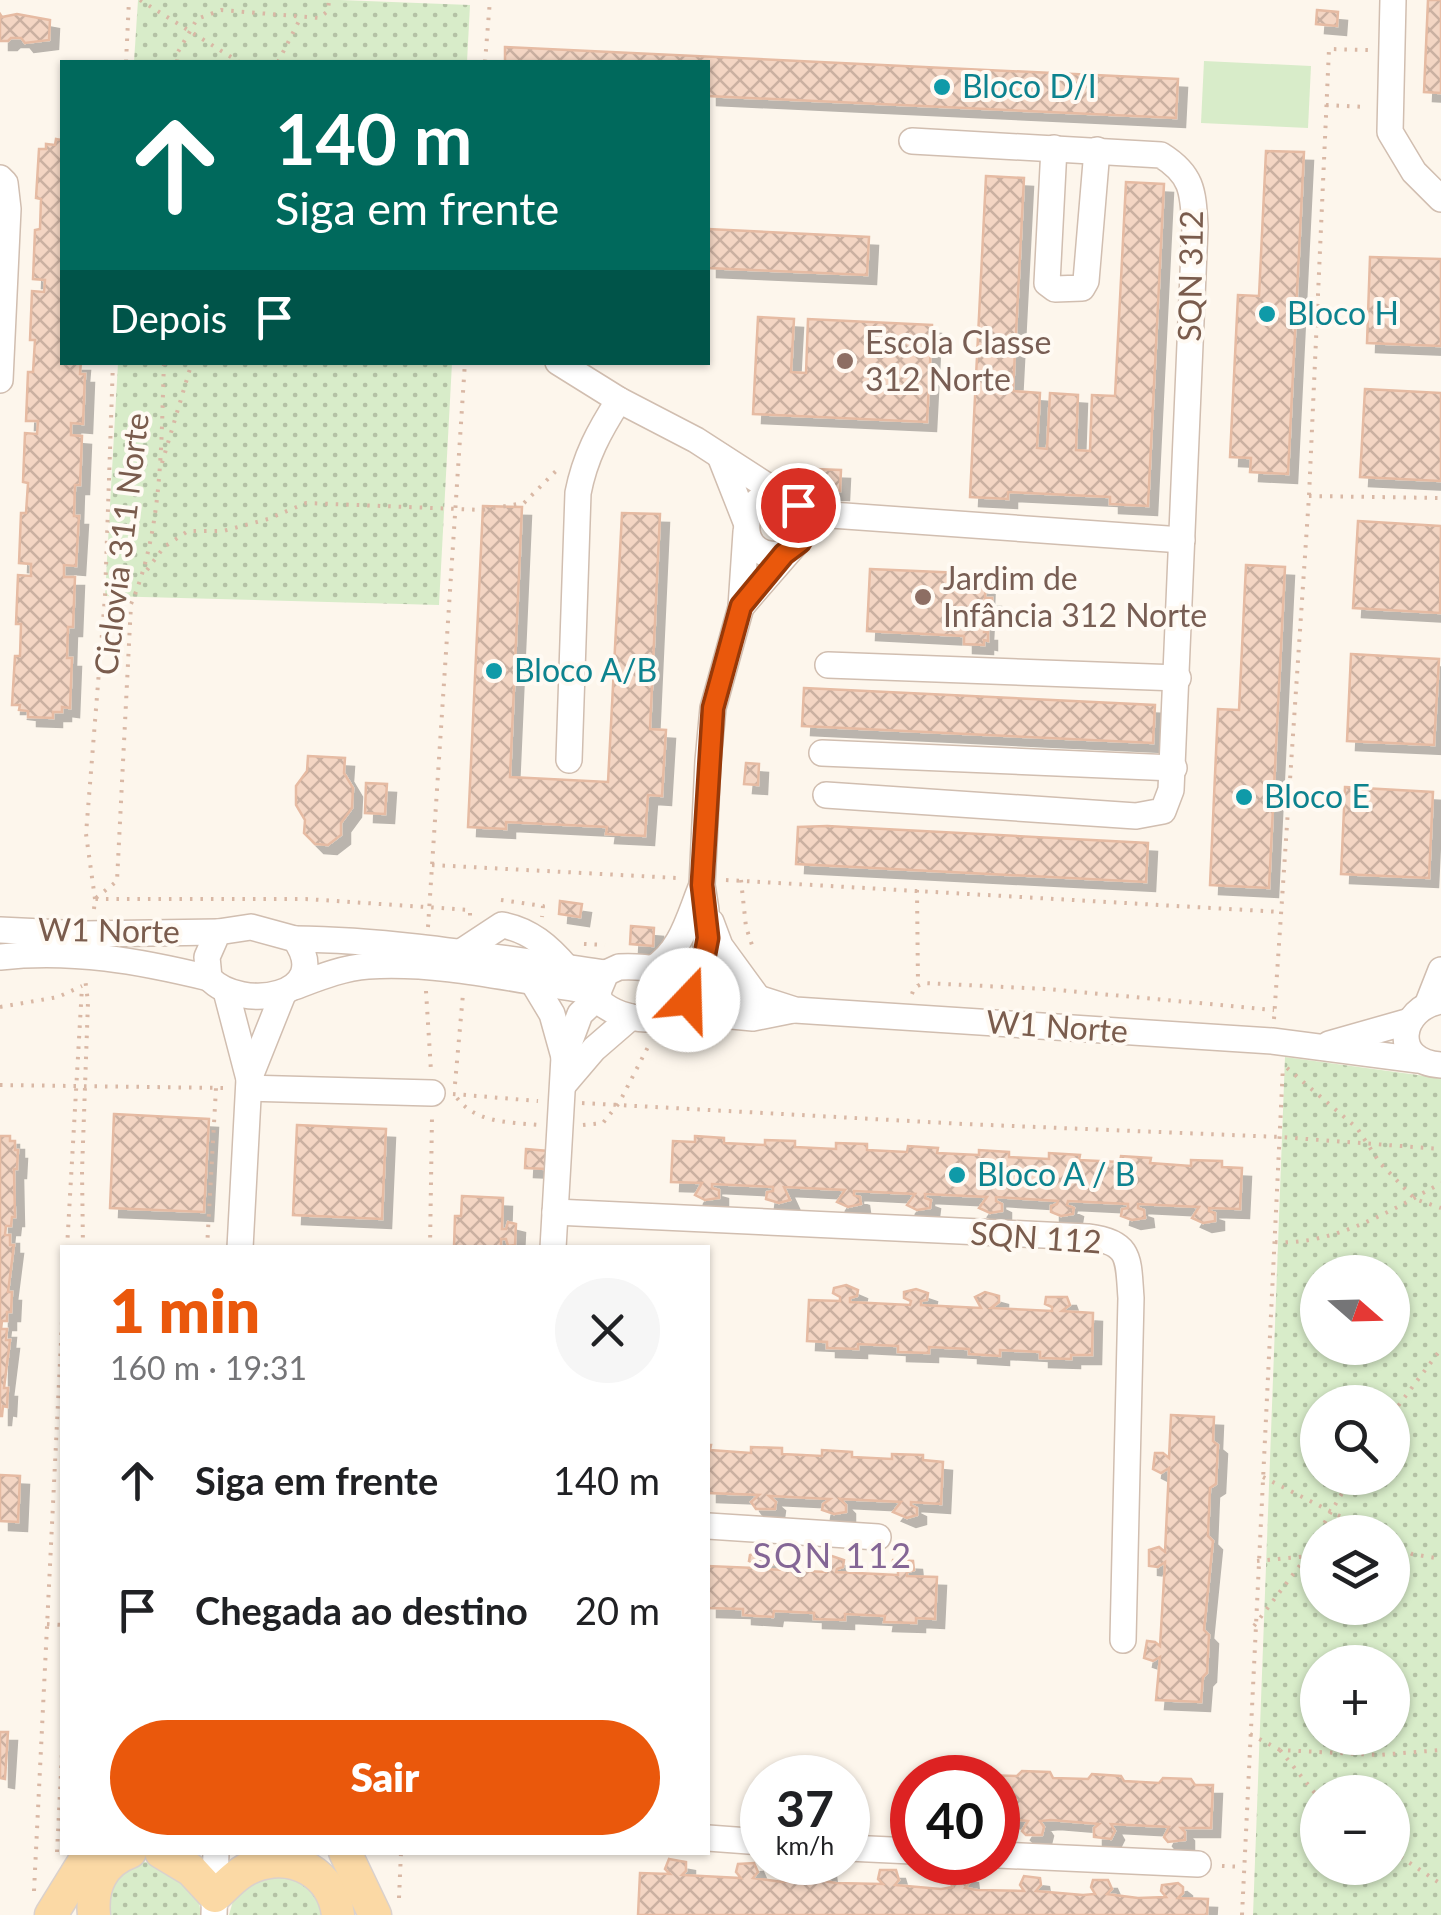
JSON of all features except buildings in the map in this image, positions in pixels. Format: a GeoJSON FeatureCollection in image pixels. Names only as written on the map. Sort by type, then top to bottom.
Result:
{"type":"FeatureCollection","features":[{"type":"Feature","properties":{"kind":"main road"},"geometry":{"type":"LineString","coordinates":[[42,1909],[87,1855]]}},
{"type":"Feature","properties":{"kind":"main road"},"geometry":{"type":"LineString","coordinates":[[94,1915],[98,1880],[121,1855]]}},
{"type":"Feature","properties":{"kind":"main road"},"geometry":{"type":"LineString","coordinates":[[165,1855],[191,1870],[214,1905],[237,1875],[253,1866],[291,1863],[312,1869],[327,1882],[336,1899],[338,1915]]}},
{"type":"Feature","properties":{"kind":"main road"},"geometry":{"type":"LineString","coordinates":[[347,1855],[388,1910]]}},
{"type":"Feature","properties":{"kind":"street"},"geometry":{"type":"LineString","coordinates":[[1392,0],[1390,132],[1414,172],[1441,199]]}},
{"type":"Feature","properties":{"kind":"street","name":"SQN 312"},"geometry":{"type":"LineString","coordinates":[[826,795],[1148,815],[1163,811],[1174,768],[1196,227],[1190,184],[1181,168],[1161,155],[912,141]]}},
{"type":"Feature","properties":{"kind":"street"},"geometry":{"type":"LineString","coordinates":[[1054,148],[1047,283],[1056,289],[1082,288],[1086,281],[1096,150]]}},
{"type":"Feature","properties":{"kind":"street"},"geometry":{"type":"LineString","coordinates":[[1414,172],[1441,173]]}},
{"type":"Feature","properties":{"kind":"street"},"geometry":{"type":"LineString","coordinates":[[0,178],[5,183],[8,209],[0,380]]}},
{"type":"Feature","properties":{"kind":"street"},"geometry":{"type":"LineString","coordinates":[[563,365],[790,499],[803,514],[804,533],[741,606]]}},
{"type":"Feature","properties":{"kind":"street"},"geometry":{"type":"LineString","coordinates":[[568,760],[578,494],[594,438],[619,400]]}},
{"type":"Feature","properties":{"kind":"street"},"geometry":{"type":"LineString","coordinates":[[720,456],[756,549],[765,554],[874,521]]}},
{"type":"Feature","properties":{"kind":"street"},"geometry":{"type":"LineString","coordinates":[[218,985],[251,997],[368,966],[463,962],[567,968],[600,987],[606,1008],[631,1018],[651,1018],[685,994],[704,959],[708,938],[704,891],[713,708],[741,606],[748,512],[762,498],[781,496]]}},
{"type":"Feature","properties":{"kind":"street"},"geometry":{"type":"LineString","coordinates":[[803,514],[1182,540]]}},
{"type":"Feature","properties":{"kind":"street"},"geometry":{"type":"LineString","coordinates":[[828,665],[1178,678]]}},
{"type":"Feature","properties":{"kind":"street"},"geometry":{"type":"LineString","coordinates":[[822,753],[1174,768]]}},
{"type":"Feature","properties":{"kind":"street"},"geometry":{"type":"LineString","coordinates":[[652,969],[671,955],[704,891]]}},
{"type":"Feature","properties":{"kind":"street"},"geometry":{"type":"LineString","coordinates":[[704,891],[720,946],[758,998]]}},
{"type":"Feature","properties":{"kind":"street"},"geometry":{"type":"LineString","coordinates":[[0,914],[34,931]]}},
{"type":"Feature","properties":{"kind":"street"},"geometry":{"type":"LineString","coordinates":[[249,1084],[207,957],[218,932],[251,927],[295,939],[426,948],[534,984],[600,987]]}},
{"type":"Feature","properties":{"kind":"street","name":"W1 Norte"},"geometry":{"type":"LineString","coordinates":[[0,930],[218,932]]}},
{"type":"Feature","properties":{"kind":"street"},"geometry":{"type":"LineString","coordinates":[[240,1245],[249,1084],[288,990],[302,976],[304,958],[295,939]]}},
{"type":"Feature","properties":{"kind":"street","name":"W1 Norte"},"geometry":{"type":"LineString","coordinates":[[0,957],[84,954],[152,964],[218,985]]}},
{"type":"Feature","properties":{"kind":"street"},"geometry":{"type":"LineString","coordinates":[[553,1245],[564,1092],[580,1014],[619,967],[652,969],[685,994]]}},
{"type":"Feature","properties":{"kind":"street"},"geometry":{"type":"LineString","coordinates":[[1429,1062],[1408,1050],[1406,1037],[1426,1009],[1441,970]]}},
{"type":"Feature","properties":{"kind":"street"},"geometry":{"type":"LineString","coordinates":[[534,984],[552,1014],[564,1092]]}},
{"type":"Feature","properties":{"kind":"street","name":"W1 Norte"},"geometry":{"type":"LineString","coordinates":[[685,994],[758,998],[795,1010],[1278,1053],[1320,1046],[1426,1009]]}},
{"type":"Feature","properties":{"kind":"street","name":"W1 Norte"},"geometry":{"type":"LineString","coordinates":[[685,994],[753,1018],[795,1010]]}},
{"type":"Feature","properties":{"kind":"street"},"geometry":{"type":"LineString","coordinates":[[564,1092],[601,1042],[631,1018]]}},
{"type":"Feature","properties":{"kind":"street","name":"W1 Norte"},"geometry":{"type":"LineString","coordinates":[[1320,1046],[1429,1062]]}},
{"type":"Feature","properties":{"kind":"street"},"geometry":{"type":"LineString","coordinates":[[249,1084],[443,1094]]}},
{"type":"Feature","properties":{"kind":"street","name":"SQN 112"},"geometry":{"type":"LineString","coordinates":[[555,1212],[1088,1237],[1117,1244],[1126,1254],[1132,1298],[1123,1640]]}},
{"type":"Feature","properties":{"kind":"street"},"geometry":{"type":"LineString","coordinates":[[710,1526],[878,1537]]}},
{"type":"Feature","properties":{"kind":"street"},"geometry":{"type":"LineString","coordinates":[[710,1838],[740,1840]]}},
{"type":"Feature","properties":{"kind":"street"},"geometry":{"type":"LineString","coordinates":[[214,1905],[216,1855]]}},
{"type":"Feature","properties":{"kind":"street"},"geometry":{"type":"LineString","coordinates":[[1020,1856],[1198,1864]]}},
{"type":"Feature","properties":{"kind":"path"},"geometry":{"type":"LineString","coordinates":[[126,60],[129,0]]}},
{"type":"Feature","properties":{"kind":"path"},"geometry":{"type":"LineString","coordinates":[[140,0],[236,60]]}},
{"type":"Feature","properties":{"kind":"path"},"geometry":{"type":"LineString","coordinates":[[177,60],[196,19],[221,10],[319,18],[328,11],[329,0]]}},
{"type":"Feature","properties":{"kind":"path"},"geometry":{"type":"LineString","coordinates":[[486,60],[490,0]]}},
{"type":"Feature","properties":{"kind":"path"},"geometry":{"type":"LineString","coordinates":[[276,60],[300,19]]}},
{"type":"Feature","properties":{"kind":"path"},"geometry":{"type":"LineString","coordinates":[[1242,1915],[1280,1137],[1274,1010],[1309,496],[1329,49],[1392,50]]}},
{"type":"Feature","properties":{"kind":"path"},"geometry":{"type":"LineString","coordinates":[[1326,106],[1389,108]]}},
{"type":"Feature","properties":{"kind":"path","name":"Ciclovia 311 Norte"},"geometry":{"type":"LineString","coordinates":[[113,365],[105,596],[86,834],[94,899],[117,882],[131,604],[144,574],[159,472],[164,365]]}},
{"type":"Feature","properties":{"kind":"path"},"geometry":{"type":"LineString","coordinates":[[159,472],[191,365]]}},
{"type":"Feature","properties":{"kind":"path"},"geometry":{"type":"LineString","coordinates":[[426,948],[465,365]]}},
{"type":"Feature","properties":{"kind":"path"},"geometry":{"type":"LineString","coordinates":[[144,574],[164,547],[188,531],[224,531],[306,503],[482,510],[524,503],[556,469],[572,463],[584,464]]}},
{"type":"Feature","properties":{"kind":"path"},"geometry":{"type":"LineString","coordinates":[[1309,496],[1441,498]]}},
{"type":"Feature","properties":{"kind":"path"},"geometry":{"type":"LineString","coordinates":[[432,865],[704,891],[741,880],[1281,912]]}},
{"type":"Feature","properties":{"kind":"path"},"geometry":{"type":"LineString","coordinates":[[741,880],[746,927],[755,953]]}},
{"type":"Feature","properties":{"kind":"path"},"geometry":{"type":"LineString","coordinates":[[908,996],[918,985],[917,890]]}},
{"type":"Feature","properties":{"kind":"path"},"geometry":{"type":"LineString","coordinates":[[497,917],[501,898],[535,903],[542,906],[542,922],[547,927]]}},
{"type":"Feature","properties":{"kind":"path"},"geometry":{"type":"LineString","coordinates":[[580,944],[608,946]]}},
{"type":"Feature","properties":{"kind":"path"},"geometry":{"type":"LineString","coordinates":[[443,1094],[463,962]]}},
{"type":"Feature","properties":{"kind":"path"},"geometry":{"type":"LineString","coordinates":[[67,1245],[85,973]]}},
{"type":"Feature","properties":{"kind":"path"},"geometry":{"type":"LineString","coordinates":[[918,985],[1047,990],[1274,1010]]}},
{"type":"Feature","properties":{"kind":"path"},"geometry":{"type":"LineString","coordinates":[[0,1007],[58,997],[84,986]]}},
{"type":"Feature","properties":{"kind":"path"},"geometry":{"type":"LineString","coordinates":[[83,1245],[87,1085],[84,986]]}},
{"type":"Feature","properties":{"kind":"path"},"geometry":{"type":"LineString","coordinates":[[564,1092],[603,1123],[619,1103],[650,1045],[701,1036]]}},
{"type":"Feature","properties":{"kind":"path"},"geometry":{"type":"LineString","coordinates":[[1278,1053],[1300,1067]]}},
{"type":"Feature","properties":{"kind":"path"},"geometry":{"type":"LineString","coordinates":[[1278,1053],[1358,1128],[1365,1143],[1415,1198],[1441,1208]]}},
{"type":"Feature","properties":{"kind":"path"},"geometry":{"type":"LineString","coordinates":[[0,1085],[216,1088],[249,1084]]}},
{"type":"Feature","properties":{"kind":"path"},"geometry":{"type":"LineString","coordinates":[[207,1245],[216,1088]]}},
{"type":"Feature","properties":{"kind":"path"},"geometry":{"type":"LineString","coordinates":[[443,1094],[564,1092],[619,1103],[704,1111],[1280,1137],[1441,1149]]}},
{"type":"Feature","properties":{"kind":"path"},"geometry":{"type":"LineString","coordinates":[[443,1094],[468,1113],[505,1122],[564,1092]]}},
{"type":"Feature","properties":{"kind":"path"},"geometry":{"type":"LineString","coordinates":[[1275,1242],[1299,1244],[1344,1230],[1441,1182]]}},
{"type":"Feature","properties":{"kind":"path"},"geometry":{"type":"LineString","coordinates":[[1410,1390],[1441,1349]]}},
{"type":"Feature","properties":{"kind":"path"},"geometry":{"type":"LineString","coordinates":[[42,1909],[46,1624],[60,1391]]}},
{"type":"Feature","properties":{"kind":"path"},"geometry":{"type":"LineString","coordinates":[[1262,1478],[1339,1515]]}},
{"type":"Feature","properties":{"kind":"path"},"geometry":{"type":"LineString","coordinates":[[1328,1515],[1340,1495]]}},
{"type":"Feature","properties":{"kind":"path"},"geometry":{"type":"LineString","coordinates":[[1412,1554],[1441,1559]]}},
{"type":"Feature","properties":{"kind":"path"},"geometry":{"type":"LineString","coordinates":[[1257,1561],[1300,1557]]}},
{"type":"Feature","properties":{"kind":"path"},"geometry":{"type":"LineString","coordinates":[[1254,1626],[1300,1565]]}},
{"type":"Feature","properties":{"kind":"path"},"geometry":{"type":"LineString","coordinates":[[46,1624],[60,1625]]}},
{"type":"Feature","properties":{"kind":"path"},"geometry":{"type":"LineString","coordinates":[[1250,1734],[1280,1750],[1300,1775]]}},
{"type":"Feature","properties":{"kind":"path"},"geometry":{"type":"LineString","coordinates":[[1280,1750],[1378,1755],[1441,1750]]}},
{"type":"Feature","properties":{"kind":"path"},"geometry":{"type":"LineString","coordinates":[[55,1867],[60,1785]]}},
{"type":"Feature","properties":{"kind":"path"},"geometry":{"type":"LineString","coordinates":[[388,1910],[399,1855]]}},
{"type":"Feature","properties":{"kind":"path"},"geometry":{"type":"LineString","coordinates":[[1410,1863],[1441,1884]]}},
{"type":"Feature","properties":{"kind":"green space"},"geometry":{"type":"Polygon","coordinates":[[[138,0],[340,0],[470,5],[467,60],[134,60],[138,0]]]}},
{"type":"Feature","properties":{"kind":"green space"},"geometry":{"type":"Polygon","coordinates":[[[1204,61],[1311,66],[1308,128],[1201,123],[1204,61]]]}},
{"type":"Feature","properties":{"kind":"green space"},"geometry":{"type":"Polygon","coordinates":[[[118,365],[452,365],[439,605],[105,596],[118,365]]]}},
{"type":"Feature","properties":{"kind":"green space"},"geometry":{"type":"Polygon","coordinates":[[[1285,1057],[1441,1075],[1441,1915],[1253,1915],[1285,1057]]]}},
{"type":"Feature","properties":{"kind":"green space"},"geometry":{"type":"Polygon","coordinates":[[[145,1862],[163,1864],[199,1902],[201,1915],[103,1915],[115,1880],[127,1868],[145,1862]]]}},
{"type":"Feature","properties":{"kind":"green space"},"geometry":{"type":"Polygon","coordinates":[[[305,1875],[328,1915],[229,1915],[236,1890],[246,1878],[305,1875]]]}},
{"type":"Feature","properties":{"kind":"place","name":"Bloco D/I"},"geometry":{"type":"Point","coordinates":[942,87]}},
{"type":"Feature","properties":{"kind":"place","name":"Bloco H"},"geometry":{"type":"Point","coordinates":[1267,314]}},
{"type":"Feature","properties":{"kind":"place","name":"Escola Classe 312 Norte"},"geometry":{"type":"Point","coordinates":[845,361]}},
{"type":"Feature","properties":{"kind":"place","name":"Jardim de Infância 312 Norte"},"geometry":{"type":"Point","coordinates":[923,597]}},
{"type":"Feature","properties":{"kind":"place","name":"Bloco A/B"},"geometry":{"type":"Point","coordinates":[494,671]}},
{"type":"Feature","properties":{"kind":"place","name":"Bloco E"},"geometry":{"type":"Point","coordinates":[1244,797]}},
{"type":"Feature","properties":{"kind":"place","name":"Bloco A / B"},"geometry":{"type":"Point","coordinates":[957,1175]}},
{"type":"Feature","properties":{"kind":"district","name":"SQN 112"},"geometry":{"type":"Point","coordinates":[833,1556]}},
{"type":"Feature","properties":{"kind":"route"},"geometry":{"type":"LineString","coordinates":[[688,1000],[686,982],[700,968],[708,938],[702,885],[713,708],[741,606],[804,533],[806,523],[798,505]]}}]}
